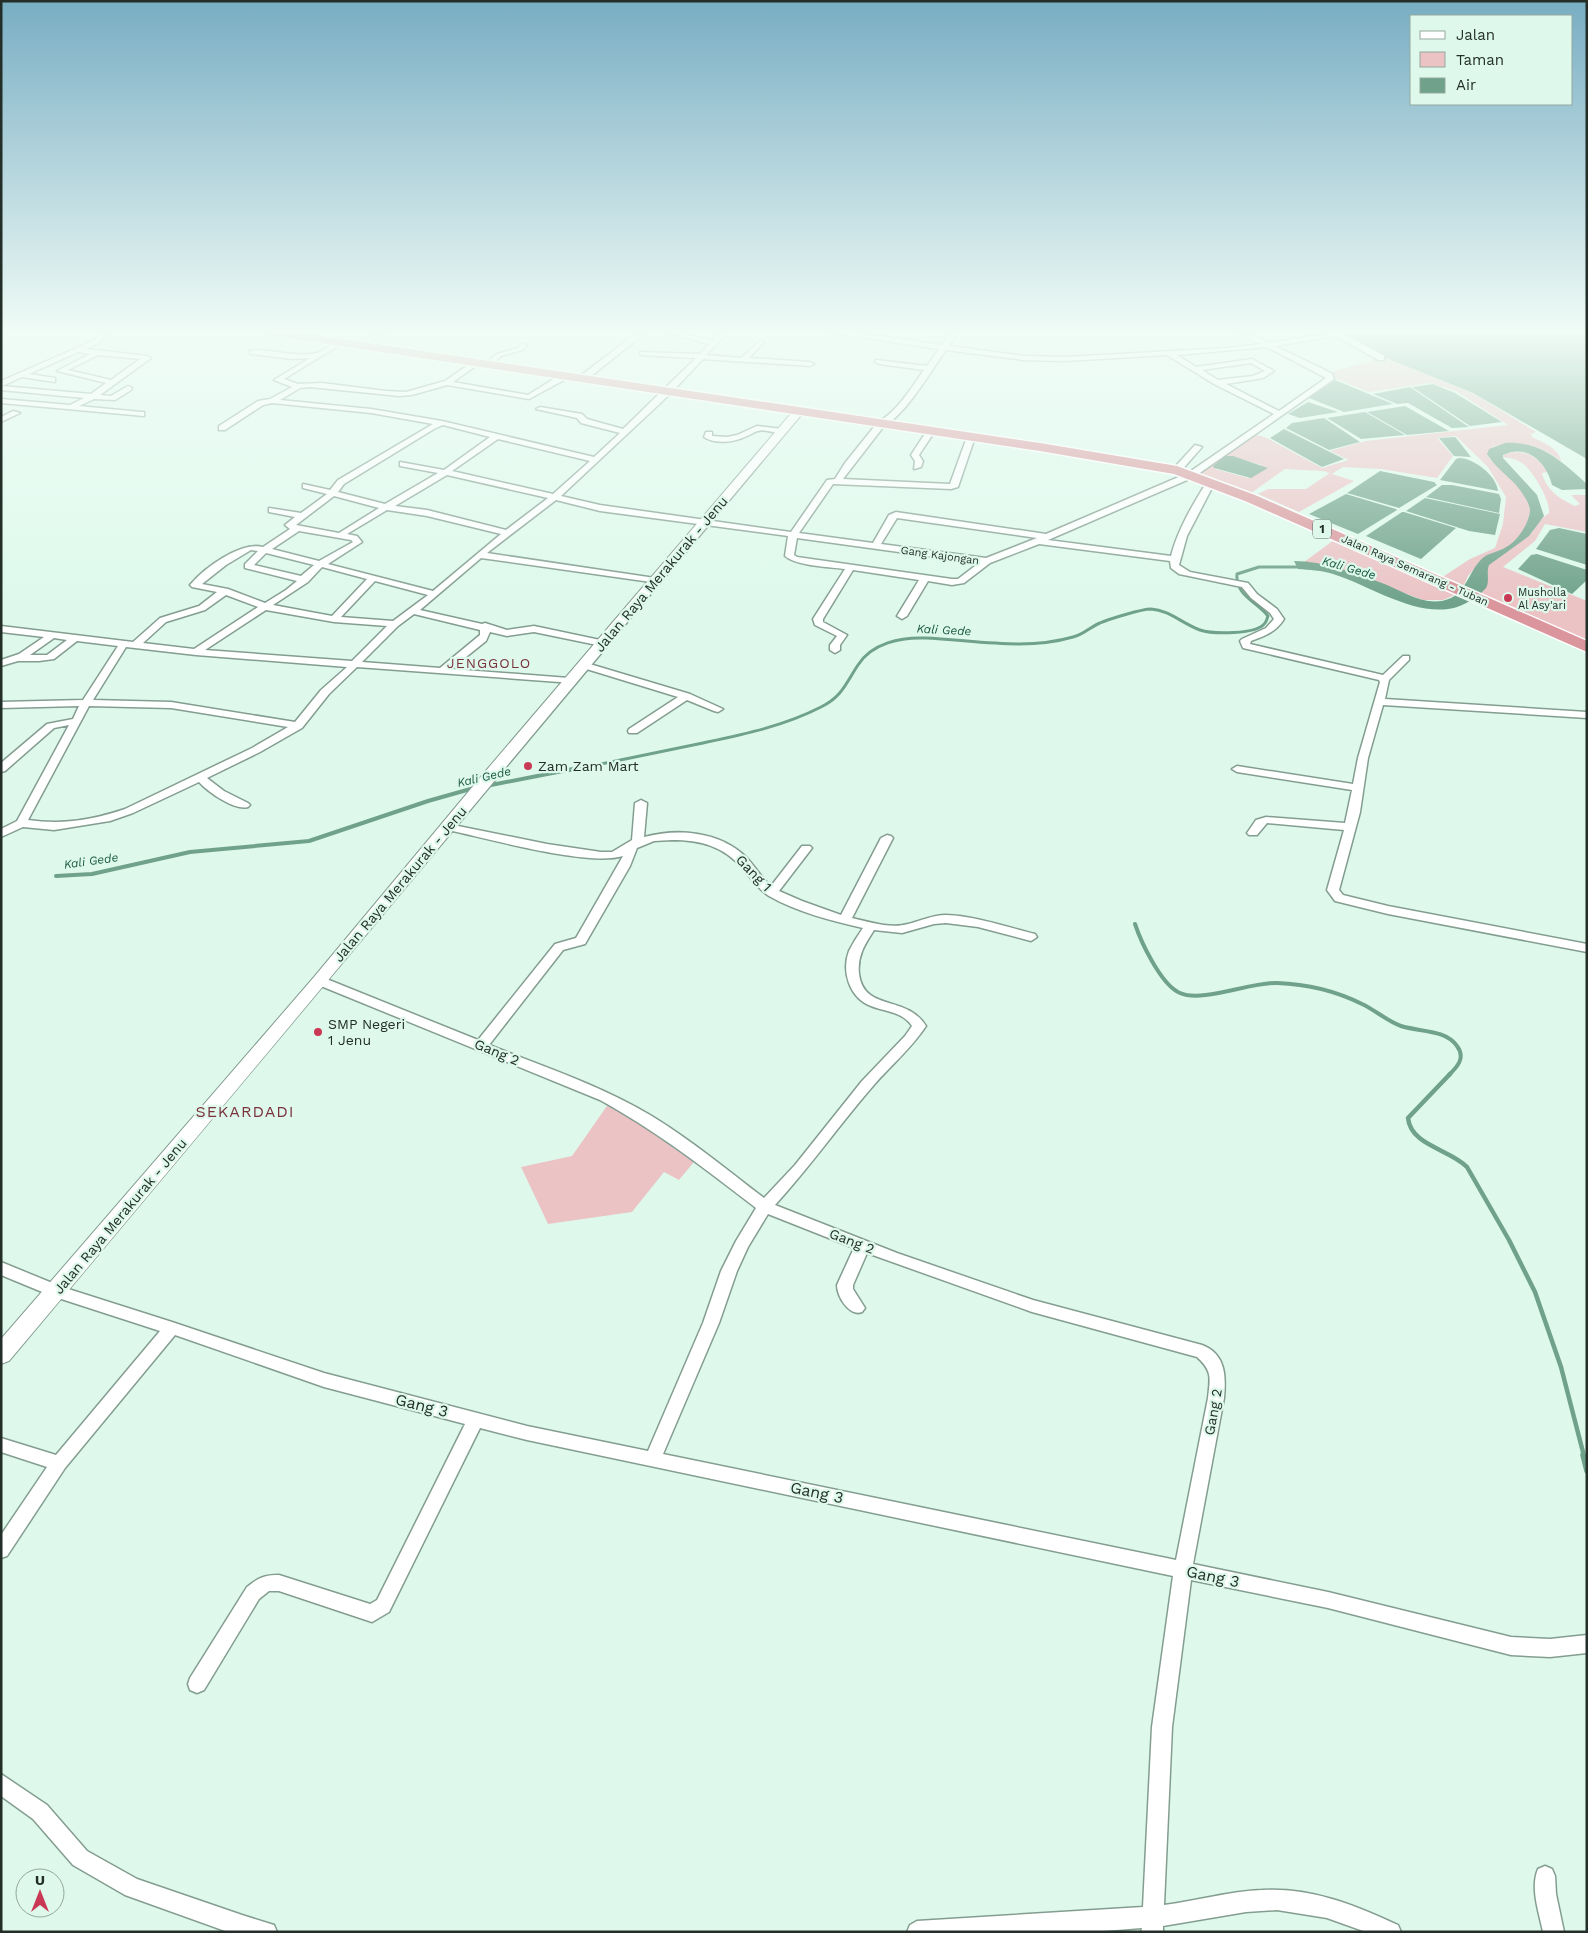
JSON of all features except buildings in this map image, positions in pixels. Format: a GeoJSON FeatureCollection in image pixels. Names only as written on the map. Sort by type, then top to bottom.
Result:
{"type":"FeatureCollection","features":[{"type":"Feature","properties":{"kind":"highway","name":"Jalan Raya Semarang - Tuban"},"geometry":{"type":"LineString","coordinates":[[869,422],[1156,465],[1184,473],[1211,482],[1587,647]]}},
{"type":"Feature","properties":{"kind":"main road","name":"Jalan Raya Merakurak - Jenu"},"geometry":{"type":"LineString","coordinates":[[1,1355],[57,1292],[320,981],[489,776],[789,422]]}},
{"type":"Feature","properties":{"kind":"street"},"geometry":{"type":"LineString","coordinates":[[222,428],[231,422]]}},
{"type":"Feature","properties":{"kind":"street"},"geometry":{"type":"LineString","coordinates":[[437,422],[596,460]]}},
{"type":"Feature","properties":{"kind":"street"},"geometry":{"type":"LineString","coordinates":[[588,422],[624,432]]}},
{"type":"Feature","properties":{"kind":"street"},"geometry":{"type":"LineString","coordinates":[[21,823],[54,827],[106,819],[163,796],[256,750],[298,726],[325,692],[395,624],[435,594],[479,554],[555,497],[635,422]]}},
{"type":"Feature","properties":{"kind":"street"},"geometry":{"type":"LineString","coordinates":[[838,480],[852,459],[884,422]]}},
{"type":"Feature","properties":{"kind":"street"},"geometry":{"type":"LineString","coordinates":[[1184,473],[1266,422]]}},
{"type":"Feature","properties":{"kind":"street"},"geometry":{"type":"LineString","coordinates":[[196,652],[231,627],[267,607],[306,580],[321,564],[358,542],[354,538],[297,528],[289,524],[303,516],[333,493],[335,487],[341,482],[431,427],[442,423]]}},
{"type":"Feature","properties":{"kind":"street"},"geometry":{"type":"LineString","coordinates":[[709,434],[708,437],[726,440],[749,435],[757,428],[782,431]]}},
{"type":"Feature","properties":{"kind":"street"},"geometry":{"type":"LineString","coordinates":[[917,467],[919,461],[915,454],[931,431]]}},
{"type":"Feature","properties":{"kind":"street"},"geometry":{"type":"LineString","coordinates":[[340,536],[348,529],[418,491],[448,472],[495,437]]}},
{"type":"Feature","properties":{"kind":"street"},"geometry":{"type":"LineString","coordinates":[[971,437],[957,472],[955,485],[951,487],[838,480],[830,482],[793,535],[789,556],[792,558],[952,582],[961,581],[987,561]]}},
{"type":"Feature","properties":{"kind":"street"},"geometry":{"type":"LineString","coordinates":[[1184,473],[1198,447]]}},
{"type":"Feature","properties":{"kind":"street","name":"Gang Kajongan"},"geometry":{"type":"LineString","coordinates":[[403,464],[448,472],[600,508],[703,524],[987,561],[1038,542],[1184,473]]}},
{"type":"Feature","properties":{"kind":"street"},"geometry":{"type":"LineString","coordinates":[[1211,482],[1195,510],[1174,559],[1174,566],[1182,572],[1230,583],[1243,584],[1254,596],[1274,611],[1279,619],[1276,625],[1269,631],[1245,642],[1246,646],[1385,679]]}},
{"type":"Feature","properties":{"kind":"street"},"geometry":{"type":"LineString","coordinates":[[306,486],[386,507],[427,513],[507,533]]}},
{"type":"Feature","properties":{"kind":"street"},"geometry":{"type":"LineString","coordinates":[[272,510],[303,516]]}},
{"type":"Feature","properties":{"kind":"street"},"geometry":{"type":"LineString","coordinates":[[875,546],[892,517],[896,515],[1047,537]]}},
{"type":"Feature","properties":{"kind":"street"},"geometry":{"type":"LineString","coordinates":[[297,528],[264,550],[248,567],[306,580]]}},
{"type":"Feature","properties":{"kind":"street"},"geometry":{"type":"LineString","coordinates":[[1038,542],[1174,559]]}},
{"type":"Feature","properties":{"kind":"street"},"geometry":{"type":"LineString","coordinates":[[395,624],[334,619],[267,607],[225,591],[195,585],[224,563],[248,548],[254,547],[435,594]]}},
{"type":"Feature","properties":{"kind":"street"},"geometry":{"type":"LineString","coordinates":[[479,554],[654,581]]}},
{"type":"Feature","properties":{"kind":"street"},"geometry":{"type":"LineString","coordinates":[[836,650],[835,645],[842,635],[822,627],[818,624],[818,619],[851,567]]}},
{"type":"Feature","properties":{"kind":"street"},"geometry":{"type":"LineString","coordinates":[[334,619],[373,578]]}},
{"type":"Feature","properties":{"kind":"street"},"geometry":{"type":"LineString","coordinates":[[902,616],[925,578]]}},
{"type":"Feature","properties":{"kind":"street"},"geometry":{"type":"LineString","coordinates":[[136,644],[163,620],[174,615],[198,610],[225,591]]}},
{"type":"Feature","properties":{"kind":"street"},"geometry":{"type":"LineString","coordinates":[[413,610],[485,626],[507,633],[534,629],[602,643]]}},
{"type":"Feature","properties":{"kind":"street"},"geometry":{"type":"LineString","coordinates":[[444,670],[483,639],[485,626]]}},
{"type":"Feature","properties":{"kind":"street"},"geometry":{"type":"LineString","coordinates":[[1,629],[196,652],[569,681]]}},
{"type":"Feature","properties":{"kind":"street"},"geometry":{"type":"LineString","coordinates":[[19,658],[52,635]]}},
{"type":"Feature","properties":{"kind":"street"},"geometry":{"type":"LineString","coordinates":[[1,663],[19,658],[46,659],[54,657],[75,638]]}},
{"type":"Feature","properties":{"kind":"street"},"geometry":{"type":"LineString","coordinates":[[1,834],[21,823],[86,703],[124,643]]}},
{"type":"Feature","properties":{"kind":"street"},"geometry":{"type":"LineString","coordinates":[[1406,658],[1385,679],[1363,758],[1350,827],[1333,890],[1334,894],[1340,898],[1398,912],[1587,948]]}},
{"type":"Feature","properties":{"kind":"street"},"geometry":{"type":"LineString","coordinates":[[583,665],[686,696],[718,709]]}},
{"type":"Feature","properties":{"kind":"street"},"geometry":{"type":"LineString","coordinates":[[633,731],[686,696]]}},
{"type":"Feature","properties":{"kind":"street"},"geometry":{"type":"LineString","coordinates":[[1379,702],[1587,715]]}},
{"type":"Feature","properties":{"kind":"street"},"geometry":{"type":"LineString","coordinates":[[1,705],[86,703],[171,705],[298,726]]}},
{"type":"Feature","properties":{"kind":"street"},"geometry":{"type":"LineString","coordinates":[[1,769],[51,726],[76,721]]}},
{"type":"Feature","properties":{"kind":"street"},"geometry":{"type":"LineString","coordinates":[[1237,769],[1357,788]]}},
{"type":"Feature","properties":{"kind":"street"},"geometry":{"type":"LineString","coordinates":[[200,777],[209,788],[244,805]]}},
{"type":"Feature","properties":{"kind":"street"},"geometry":{"type":"LineString","coordinates":[[481,1045],[559,946],[581,941],[639,837],[641,803]]}},
{"type":"Feature","properties":{"kind":"street"},"geometry":{"type":"LineString","coordinates":[[1253,833],[1260,822],[1271,820],[1350,827]]}},
{"type":"Feature","properties":{"kind":"street","name":"Gang 1"},"geometry":{"type":"LineString","coordinates":[[448,827],[547,848],[594,855],[615,855],[647,840],[684,837],[706,839],[734,852],[749,867],[760,883],[772,893],[800,905],[845,919],[870,926],[905,930],[929,921],[945,919],[977,923],[1031,937]]}},
{"type":"Feature","properties":{"kind":"street"},"geometry":{"type":"LineString","coordinates":[[845,919],[887,838]]}},
{"type":"Feature","properties":{"kind":"street"},"geometry":{"type":"LineString","coordinates":[[772,893],[806,848]]}},
{"type":"Feature","properties":{"kind":"street"},"geometry":{"type":"LineString","coordinates":[[653,1458],[711,1323],[729,1271],[741,1245],[765,1207],[800,1169],[867,1084],[910,1039],[919,1026],[911,1015],[869,1001],[861,996],[857,989],[852,960],[870,926]]}},
{"type":"Feature","properties":{"kind":"street","name":"Gang 2"},"geometry":{"type":"LineString","coordinates":[[320,981],[481,1045],[604,1097],[644,1118],[676,1138],[765,1207],[863,1246],[1032,1306],[1202,1352],[1213,1360],[1219,1373],[1216,1398],[1183,1569],[1162,1727],[1153,1924]]}},
{"type":"Feature","properties":{"kind":"street"},"geometry":{"type":"LineString","coordinates":[[856,1308],[845,1290],[845,1285],[863,1246]]}},
{"type":"Feature","properties":{"kind":"street","name":"Gang 3"},"geometry":{"type":"LineString","coordinates":[[1,1268],[57,1292],[172,1328],[324,1380],[527,1433],[1328,1600],[1511,1646],[1550,1648],[1587,1644]]}},
{"type":"Feature","properties":{"kind":"street"},"geometry":{"type":"LineString","coordinates":[[1,1550],[59,1463],[172,1328]]}},
{"type":"Feature","properties":{"kind":"street"},"geometry":{"type":"LineString","coordinates":[[197,1684],[253,1593],[266,1583],[279,1583],[372,1613],[383,1606],[476,1419]]}},
{"type":"Feature","properties":{"kind":"street"},"geometry":{"type":"LineString","coordinates":[[1,1445],[59,1463]]}},
{"type":"Feature","properties":{"kind":"street"},"geometry":{"type":"LineString","coordinates":[[1,1784],[40,1812],[80,1858],[132,1888],[242,1926],[267,1932]]}},
{"type":"Feature","properties":{"kind":"street"},"geometry":{"type":"LineString","coordinates":[[1545,1876],[1546,1894],[1554,1932]]}},
{"type":"Feature","properties":{"kind":"street"},"geometry":{"type":"LineString","coordinates":[[917,1932],[1153,1924],[1261,1900],[1297,1902],[1354,1915],[1391,1932]]}},
{"type":"Feature","properties":{"kind":"green space"},"geometry":{"type":"Polygon","coordinates":[[[1504,422],[1520,422],[1536,432],[1531,434],[1532,437],[1554,449],[1560,456],[1561,461],[1537,447],[1528,445],[1511,444],[1492,447],[1489,458],[1514,482],[1529,504],[1529,517],[1522,534],[1532,533],[1538,522],[1549,513],[1549,508],[1544,493],[1526,466],[1520,462],[1503,457],[1504,454],[1518,452],[1529,455],[1539,461],[1547,472],[1542,473],[1544,479],[1550,489],[1559,497],[1575,506],[1580,504],[1571,495],[1587,495],[1587,532],[1545,524],[1535,541],[1503,567],[1587,601],[1587,641],[1479,594],[1481,561],[1468,576],[1463,587],[1441,578],[1470,559],[1495,548],[1503,524],[1506,497],[1488,467],[1456,436],[1437,438],[1453,456],[1437,478],[1381,469],[1343,467],[1332,474],[1354,481],[1299,512],[1258,494],[1268,489],[1306,489],[1330,473],[1285,469],[1251,493],[1198,473],[1254,434],[1267,438],[1322,468],[1349,460],[1330,451],[1366,441],[1508,425],[1504,422]],[[1227,456],[1215,469],[1248,478],[1262,465],[1227,456]]]}},
{"type":"Feature","properties":{"kind":"green space"},"geometry":{"type":"Polygon","coordinates":[[[1334,540],[1448,592],[1457,594],[1443,600],[1423,600],[1339,569],[1304,562],[1334,540]]]}},
{"type":"Feature","properties":{"kind":"green space"},"geometry":{"type":"Polygon","coordinates":[[[609,1103],[694,1162],[679,1180],[664,1172],[632,1212],[548,1224],[521,1167],[572,1156],[609,1103]]]}},
{"type":"Feature","properties":{"kind":"water"},"geometry":{"type":"Polygon","coordinates":[[[1330,422],[1360,442],[1329,450],[1286,428],[1292,423],[1330,422]]]}},
{"type":"Feature","properties":{"kind":"water"},"geometry":{"type":"Polygon","coordinates":[[[1334,422],[1383,422],[1405,435],[1361,439],[1334,422]]]}},
{"type":"Feature","properties":{"kind":"water"},"geometry":{"type":"Polygon","coordinates":[[[1385,422],[1434,422],[1449,431],[1407,435],[1385,422]]]}},
{"type":"Feature","properties":{"kind":"water"},"geometry":{"type":"Polygon","coordinates":[[[1442,422],[1462,422],[1469,427],[1452,428],[1442,422]]]}},
{"type":"Feature","properties":{"kind":"water"},"geometry":{"type":"Polygon","coordinates":[[[1464,422],[1500,422],[1470,426],[1464,422]]]}},
{"type":"Feature","properties":{"kind":"water"},"geometry":{"type":"Polygon","coordinates":[[[1523,422],[1587,422],[1587,459],[1523,422]]]}},
{"type":"Feature","properties":{"kind":"water"},"geometry":{"type":"Polygon","coordinates":[[[1284,429],[1344,459],[1322,467],[1270,438],[1284,429]]]}},
{"type":"Feature","properties":{"kind":"water"},"geometry":{"type":"Polygon","coordinates":[[[1455,437],[1471,457],[1454,456],[1439,438],[1455,437]]]}},
{"type":"Feature","properties":{"kind":"water"},"geometry":{"type":"Polygon","coordinates":[[[1505,443],[1529,445],[1550,454],[1587,484],[1587,489],[1562,490],[1552,485],[1546,469],[1535,457],[1528,453],[1512,452],[1503,455],[1503,458],[1537,495],[1544,516],[1529,536],[1489,565],[1486,588],[1474,598],[1458,607],[1441,610],[1422,608],[1385,596],[1333,574],[1298,569],[1294,561],[1316,563],[1361,575],[1415,598],[1442,601],[1451,598],[1462,589],[1481,559],[1512,543],[1528,521],[1530,511],[1525,497],[1487,454],[1489,449],[1505,443]]]}},
{"type":"Feature","properties":{"kind":"water"},"geometry":{"type":"Polygon","coordinates":[[[1226,456],[1233,456],[1268,468],[1251,478],[1214,468],[1213,466],[1226,456]]]}},
{"type":"Feature","properties":{"kind":"water"},"geometry":{"type":"Polygon","coordinates":[[[1459,458],[1478,464],[1484,469],[1494,480],[1498,491],[1440,480],[1456,459],[1459,458]]]}},
{"type":"Feature","properties":{"kind":"water"},"geometry":{"type":"Polygon","coordinates":[[[1380,471],[1434,482],[1437,485],[1399,508],[1347,493],[1380,471]]]}},
{"type":"Feature","properties":{"kind":"water"},"geometry":{"type":"Polygon","coordinates":[[[1442,485],[1452,485],[1499,494],[1501,499],[1499,513],[1426,497],[1442,485]]]}},
{"type":"Feature","properties":{"kind":"water"},"geometry":{"type":"Polygon","coordinates":[[[1346,494],[1397,510],[1358,534],[1309,514],[1346,494]]]}},
{"type":"Feature","properties":{"kind":"water"},"geometry":{"type":"Polygon","coordinates":[[[1425,498],[1500,514],[1495,535],[1469,531],[1406,511],[1425,498]]]}},
{"type":"Feature","properties":{"kind":"water"},"geometry":{"type":"Polygon","coordinates":[[[1402,512],[1456,528],[1421,559],[1366,536],[1402,512]]]}},
{"type":"Feature","properties":{"kind":"water"},"geometry":{"type":"Polygon","coordinates":[[[1559,528],[1587,534],[1587,565],[1536,549],[1550,530],[1559,528]]]}},
{"type":"Feature","properties":{"kind":"water"},"geometry":{"type":"Polygon","coordinates":[[[1537,554],[1587,570],[1587,580],[1572,594],[1518,569],[1531,555],[1537,554]]]}},
{"type":"Feature","properties":{"kind":"waterway","name":"Kali Gede"},"geometry":{"type":"LineString","coordinates":[[567,771],[761,730],[791,720],[834,699],[843,689],[864,657],[871,651],[897,640],[925,638],[999,644],[1055,641],[1077,636],[1110,619],[1147,609],[1164,612],[1200,630],[1224,633],[1253,630],[1265,623],[1268,616],[1243,593],[1237,581],[1237,574],[1259,567],[1302,567]]}},
{"type":"Feature","properties":{"kind":"waterway","name":"Kali Gede"},"geometry":{"type":"LineString","coordinates":[[486,786],[573,769]]}},
{"type":"Feature","properties":{"kind":"waterway","name":"Kali Gede"},"geometry":{"type":"LineString","coordinates":[[56,876],[92,874],[190,852],[309,841],[428,801],[474,788]]}},
{"type":"Feature","properties":{"kind":"waterway"},"geometry":{"type":"LineString","coordinates":[[1135,924],[1147,952],[1159,972],[1180,993],[1201,996],[1277,983],[1299,985],[1331,992],[1352,999],[1401,1026],[1439,1034],[1452,1041],[1460,1050],[1461,1058],[1449,1075]]}},
{"type":"Feature","properties":{"kind":"waterway"},"geometry":{"type":"LineString","coordinates":[[1450,1074],[1408,1118],[1411,1127],[1416,1135],[1424,1141],[1460,1161],[1467,1167],[1509,1240],[1535,1292],[1561,1367],[1584,1456]]}},
{"type":"Feature","properties":{"kind":"waterway"},"geometry":{"type":"LineString","coordinates":[[1583,1455],[1587,1471]]}},
{"type":"Feature","properties":{"kind":"place","name":"Musholla Al Asy'ari"},"geometry":{"type":"Point","coordinates":[1508,598]}},
{"type":"Feature","properties":{"kind":"place","name":"Zam Zam Mart"},"geometry":{"type":"Point","coordinates":[528,766]}},
{"type":"Feature","properties":{"kind":"place","name":"SMP Negeri 1 Jenu"},"geometry":{"type":"Point","coordinates":[318,1032]}},
{"type":"Feature","properties":{"kind":"district","name":"JENGGOLO"},"geometry":{"type":"Point","coordinates":[489,663]}},
{"type":"Feature","properties":{"kind":"district","name":"SEKARDADI"},"geometry":{"type":"Point","coordinates":[245,1111]}}]}
